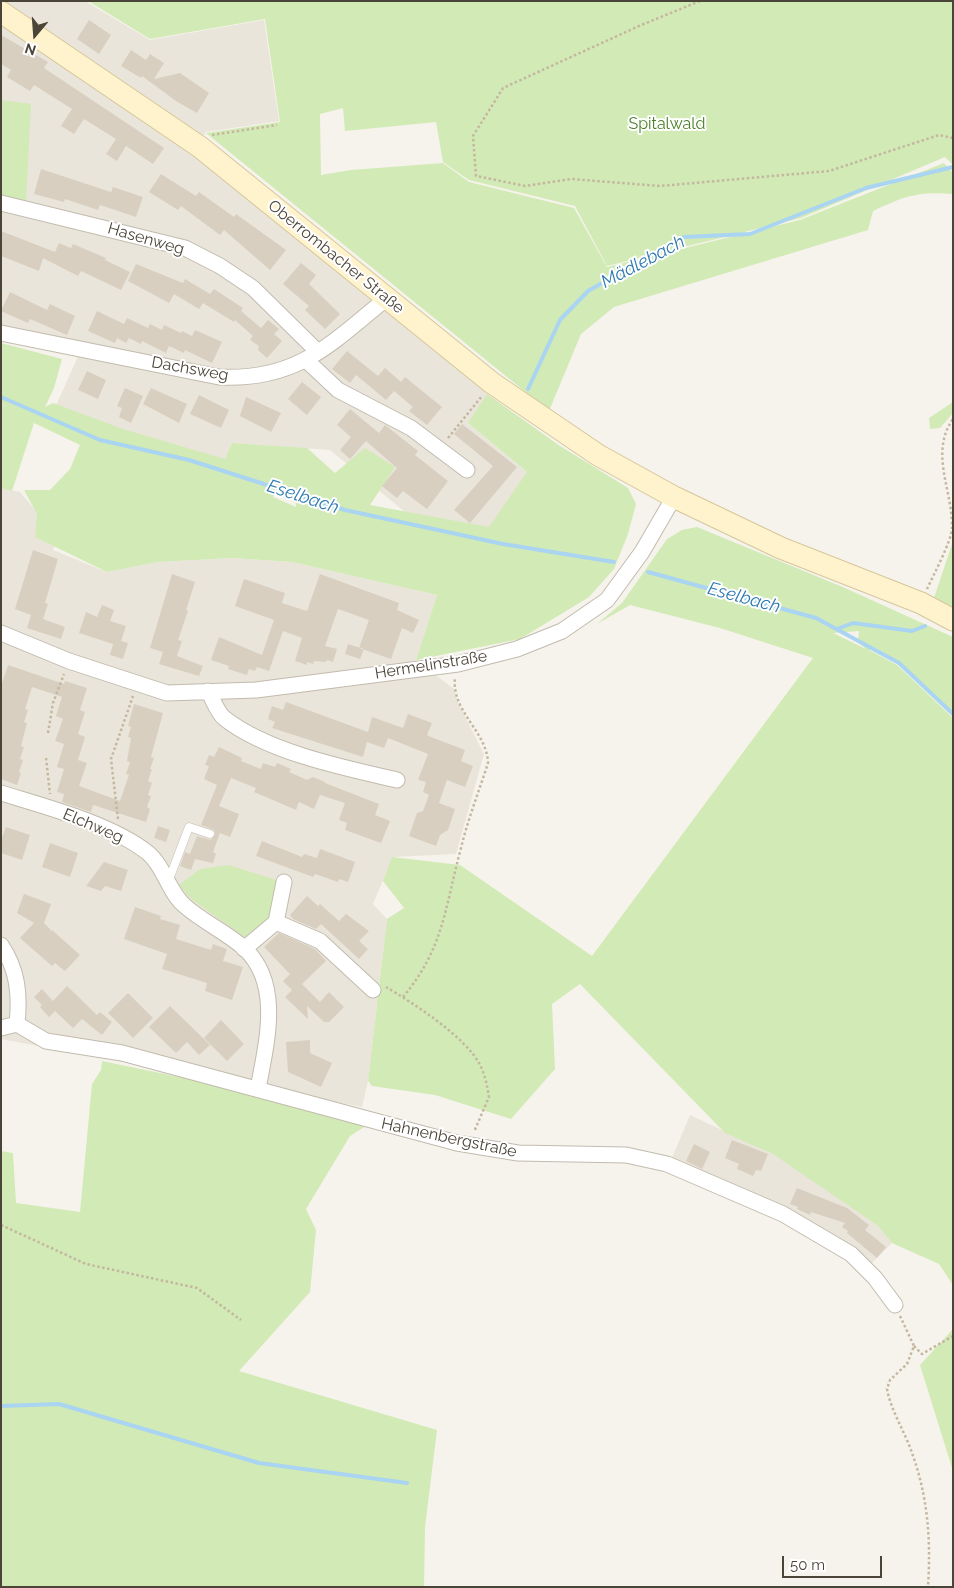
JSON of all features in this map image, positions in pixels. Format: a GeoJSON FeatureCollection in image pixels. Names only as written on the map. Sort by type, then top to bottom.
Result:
{"type":"FeatureCollection","features":[{"type":"Feature","properties":{"kind":"street","name":"Oberrombacher Straße"},"geometry":{"type":"LineString","coordinates":[[1,12],[200,147],[492,383],[598,455],[674,496],[781,548],[921,603],[953,620]]}},
{"type":"Feature","properties":{"kind":"street","name":"Hasenweg"},"geometry":{"type":"LineString","coordinates":[[1,203],[185,248],[220,266],[253,288],[312,356],[338,390],[411,428],[467,470]]}},
{"type":"Feature","properties":{"kind":"street","name":"Dachsweg"},"geometry":{"type":"LineString","coordinates":[[1,333],[219,377],[247,378],[269,374],[312,356],[388,298]]}},
{"type":"Feature","properties":{"kind":"street","name":"Hermelinstraße"},"geometry":{"type":"LineString","coordinates":[[1,633],[69,661],[167,693],[256,690],[458,664],[517,649],[562,631],[606,600],[642,552],[674,496]]}},
{"type":"Feature","properties":{"kind":"street"},"geometry":{"type":"LineString","coordinates":[[208,691],[222,716],[258,740],[346,768],[397,780]]}},
{"type":"Feature","properties":{"kind":"street","name":"Elchweg"},"geometry":{"type":"LineString","coordinates":[[1,793],[121,836],[150,854],[183,905],[244,949],[262,973],[269,1005],[267,1035],[258,1089]]}},
{"type":"Feature","properties":{"kind":"street"},"geometry":{"type":"LineString","coordinates":[[244,949],[276,922],[284,882]]}},
{"type":"Feature","properties":{"kind":"street"},"geometry":{"type":"LineString","coordinates":[[276,922],[320,941],[373,990]]}},
{"type":"Feature","properties":{"kind":"street"},"geometry":{"type":"LineString","coordinates":[[1,945],[14,968],[20,999],[16,1024],[1,1028]]}},
{"type":"Feature","properties":{"kind":"street","name":"Hahnenbergstraße"},"geometry":{"type":"LineString","coordinates":[[16,1024],[46,1041],[122,1053],[360,1118],[470,1145],[518,1153],[626,1155],[667,1164],[783,1214],[851,1254],[875,1278],[895,1305]]}},
{"type":"Feature","properties":{"kind":"lane"},"geometry":{"type":"LineString","coordinates":[[168,882],[189,827],[210,834]]}},
{"type":"Feature","properties":{"kind":"path"},"geometry":{"type":"LineString","coordinates":[[700,1],[639,26],[503,88],[473,136],[476,176],[525,186],[571,179],[660,186],[830,171],[939,135],[953,138]]}},
{"type":"Feature","properties":{"kind":"path"},"geometry":{"type":"LineString","coordinates":[[200,147],[207,135],[277,125]]}},
{"type":"Feature","properties":{"kind":"path"},"geometry":{"type":"LineString","coordinates":[[440,449],[492,383]]}},
{"type":"Feature","properties":{"kind":"path"},"geometry":{"type":"LineString","coordinates":[[921,603],[952,530],[941,455],[944,436],[953,419]]}},
{"type":"Feature","properties":{"kind":"path"},"geometry":{"type":"LineString","coordinates":[[48,732],[52,703],[69,661]]}},
{"type":"Feature","properties":{"kind":"path"},"geometry":{"type":"LineString","coordinates":[[403,996],[421,975],[440,937],[453,878],[488,763],[488,754],[482,742],[458,703],[454,689],[458,664]]}},
{"type":"Feature","properties":{"kind":"path"},"geometry":{"type":"LineString","coordinates":[[121,836],[111,759],[138,683]]}},
{"type":"Feature","properties":{"kind":"path"},"geometry":{"type":"LineString","coordinates":[[46,758],[52,810]]}},
{"type":"Feature","properties":{"kind":"path"},"geometry":{"type":"LineString","coordinates":[[373,990],[379,984],[403,996],[438,1022],[466,1047],[478,1062],[489,1097],[470,1145]]}},
{"type":"Feature","properties":{"kind":"path"},"geometry":{"type":"LineString","coordinates":[[1,1225],[86,1264],[197,1288],[241,1320]]}},
{"type":"Feature","properties":{"kind":"path"},"geometry":{"type":"LineString","coordinates":[[895,1305],[914,1346],[922,1354],[953,1336]]}},
{"type":"Feature","properties":{"kind":"path"},"geometry":{"type":"LineString","coordinates":[[914,1346],[906,1364],[890,1380],[886,1389],[912,1452],[923,1487],[929,1520],[930,1554],[928,1587]]}},
{"type":"Feature","properties":{"kind":"shaded area"},"geometry":{"type":"Polygon","coordinates":[[[1,1],[85,1],[150,40],[264,20],[279,121],[206,132],[193,150],[480,385],[487,394],[469,424],[540,483],[520,547],[423,527],[330,450],[232,443],[222,467],[50,419],[79,354],[1,338],[1,1]]]}},
{"type":"Feature","properties":{"kind":"shaded area"},"geometry":{"type":"Polygon","coordinates":[[[1,488],[20,492],[57,536],[53,550],[107,572],[158,562],[232,558],[292,562],[437,595],[416,660],[454,689],[458,703],[484,754],[456,854],[393,857],[373,904],[387,919],[368,1081],[362,1107],[1,1039],[1,488]]]}},
{"type":"Feature","properties":{"kind":"shaded area"},"geometry":{"type":"Polygon","coordinates":[[[690,1115],[773,1154],[834,1187],[877,1225],[892,1243],[870,1265],[672,1158],[690,1115]]]}},
{"type":"Feature","properties":{"kind":"green space","name":"Spitalwald"},"geometry":{"type":"Polygon","coordinates":[[[88,1],[953,1],[953,165],[945,157],[801,218],[607,266],[575,206],[469,180],[443,162],[436,122],[345,131],[343,108],[320,114],[321,175],[351,170],[443,163],[469,182],[574,208],[607,267],[800,220],[944,163],[953,173],[953,194],[931,193],[903,198],[873,211],[868,230],[614,307],[581,334],[549,411],[206,133],[280,122],[265,19],[150,39],[88,1]]]}},
{"type":"Feature","properties":{"kind":"green space"},"geometry":{"type":"Polygon","coordinates":[[[1,100],[31,104],[26,203],[1,197],[1,100]]]}},
{"type":"Feature","properties":{"kind":"green space"},"geometry":{"type":"Polygon","coordinates":[[[1,343],[62,359],[54,388],[45,407],[53,403],[123,429],[225,459],[232,443],[307,448],[335,473],[365,448],[395,467],[370,505],[489,527],[527,472],[468,423],[487,394],[560,446],[628,488],[636,504],[628,534],[614,569],[589,597],[520,639],[416,660],[437,595],[292,562],[232,558],[158,562],[107,572],[35,537],[37,514],[24,490],[50,490],[70,469],[80,445],[34,423],[12,491],[1,488],[1,404],[7,407],[1,403],[1,343]],[[281,485],[273,497],[296,507],[295,494],[281,485]]]}},
{"type":"Feature","properties":{"kind":"green space"},"geometry":{"type":"Polygon","coordinates":[[[953,402],[953,413],[940,428],[930,429],[929,418],[953,402]]]}},
{"type":"Feature","properties":{"kind":"green space"},"geometry":{"type":"Polygon","coordinates":[[[697,527],[845,588],[953,637],[953,714],[899,663],[876,648],[869,650],[897,665],[953,718],[953,1285],[939,1264],[892,1243],[877,1225],[773,1154],[725,1133],[580,984],[552,1004],[555,1069],[511,1119],[435,1095],[372,1086],[368,1081],[387,919],[404,908],[383,881],[392,857],[460,865],[592,956],[813,658],[720,628],[630,605],[597,624],[622,603],[667,539],[682,530],[697,527]],[[859,631],[833,633],[866,649],[858,642],[859,631]]]}},
{"type":"Feature","properties":{"kind":"green space"},"geometry":{"type":"Polygon","coordinates":[[[953,541],[953,612],[933,601],[953,541]]]}},
{"type":"Feature","properties":{"kind":"green space"},"geometry":{"type":"Polygon","coordinates":[[[229,865],[279,881],[269,919],[248,939],[191,899],[179,885],[200,869],[229,865]]]}},
{"type":"Feature","properties":{"kind":"green space"},"geometry":{"type":"Polygon","coordinates":[[[102,1061],[256,1093],[369,1124],[350,1136],[306,1209],[316,1230],[310,1292],[239,1371],[437,1430],[425,1527],[424,1587],[1,1587],[1,1151],[13,1153],[16,1203],[80,1212],[92,1084],[101,1070],[102,1061]]]}},
{"type":"Feature","properties":{"kind":"green space"},"geometry":{"type":"Polygon","coordinates":[[[953,1329],[953,1471],[920,1365],[953,1329]]]}},
{"type":"Feature","properties":{"kind":"building"},"geometry":{"type":"Polygon","coordinates":[[[89,20],[111,35],[99,54],[77,39],[89,20]]]}},
{"type":"Feature","properties":{"kind":"building"},"geometry":{"type":"Polygon","coordinates":[[[1,35],[48,62],[44,68],[164,148],[153,164],[126,146],[117,161],[106,154],[116,139],[84,119],[74,134],[61,126],[72,109],[34,85],[30,91],[7,77],[11,70],[1,64],[1,35]]]}},
{"type":"Feature","properties":{"kind":"building"},"geometry":{"type":"Polygon","coordinates":[[[131,50],[146,60],[150,54],[164,63],[154,79],[180,73],[209,93],[197,113],[176,101],[142,76],[141,78],[121,66],[131,50]]]}},
{"type":"Feature","properties":{"kind":"building"},"geometry":{"type":"Polygon","coordinates":[[[41,169],[111,192],[113,187],[143,197],[136,217],[100,205],[98,210],[65,199],[64,202],[34,194],[41,169]]]}},
{"type":"Feature","properties":{"kind":"building"},"geometry":{"type":"Polygon","coordinates":[[[161,174],[196,196],[199,192],[234,217],[236,214],[286,250],[270,270],[224,230],[220,235],[181,206],[178,210],[149,192],[161,174]]]}},
{"type":"Feature","properties":{"kind":"building"},"geometry":{"type":"Polygon","coordinates":[[[1,231],[55,252],[59,243],[71,248],[73,244],[106,258],[105,260],[130,272],[121,290],[81,271],[78,276],[43,258],[39,271],[1,256],[1,231]]]}},
{"type":"Feature","properties":{"kind":"building"},"geometry":{"type":"Polygon","coordinates":[[[301,263],[316,275],[309,284],[340,314],[325,329],[305,310],[309,306],[283,284],[301,263]]]}},
{"type":"Feature","properties":{"kind":"building"},"geometry":{"type":"Polygon","coordinates":[[[136,264],[183,283],[185,279],[210,294],[214,289],[243,308],[241,311],[261,328],[268,320],[279,329],[274,334],[282,341],[267,358],[258,350],[259,346],[250,340],[253,336],[235,320],[234,322],[203,303],[199,309],[174,294],[169,303],[128,281],[136,264]]]}},
{"type":"Feature","properties":{"kind":"building"},"geometry":{"type":"Polygon","coordinates":[[[10,292],[47,310],[50,304],[75,316],[67,335],[30,319],[28,323],[1,311],[10,292]]]}},
{"type":"Feature","properties":{"kind":"building"},"geometry":{"type":"Polygon","coordinates":[[[97,311],[124,324],[127,318],[148,328],[150,324],[162,330],[164,325],[192,336],[195,330],[222,342],[212,363],[185,350],[184,353],[169,346],[166,353],[142,341],[141,344],[129,338],[126,343],[117,338],[115,343],[88,331],[97,311]]]}},
{"type":"Feature","properties":{"kind":"building"},"geometry":{"type":"Polygon","coordinates":[[[347,351],[378,376],[385,368],[401,382],[405,377],[442,407],[427,425],[409,411],[413,407],[394,391],[386,400],[356,375],[350,383],[332,369],[347,351]]]}},
{"type":"Feature","properties":{"kind":"building"},"geometry":{"type":"Polygon","coordinates":[[[87,371],[106,380],[98,399],[78,390],[87,371]]]}},
{"type":"Feature","properties":{"kind":"building"},"geometry":{"type":"Polygon","coordinates":[[[302,382],[321,397],[307,415],[288,399],[302,382]]]}},
{"type":"Feature","properties":{"kind":"building"},"geometry":{"type":"Polygon","coordinates":[[[125,388],[143,396],[131,423],[119,417],[122,408],[117,406],[125,388]]]}},
{"type":"Feature","properties":{"kind":"building"},"geometry":{"type":"Polygon","coordinates":[[[151,388],[187,404],[179,423],[143,404],[151,388]]]}},
{"type":"Feature","properties":{"kind":"building"},"geometry":{"type":"Polygon","coordinates":[[[199,395],[229,410],[221,428],[190,414],[199,395]]]}},
{"type":"Feature","properties":{"kind":"building"},"geometry":{"type":"Polygon","coordinates":[[[246,397],[281,413],[271,432],[240,416],[246,397]]]}},
{"type":"Feature","properties":{"kind":"building"},"geometry":{"type":"Polygon","coordinates":[[[350,409],[379,433],[385,425],[418,451],[415,455],[448,481],[427,509],[403,491],[397,498],[382,486],[397,468],[366,441],[350,459],[340,450],[351,437],[337,425],[350,409]]]}},
{"type":"Feature","properties":{"kind":"building"},"geometry":{"type":"Polygon","coordinates":[[[462,424],[517,467],[470,523],[454,510],[493,466],[454,434],[462,424]]]}},
{"type":"Feature","properties":{"kind":"building"},"geometry":{"type":"Polygon","coordinates":[[[33,550],[58,559],[45,603],[48,604],[43,619],[65,627],[61,639],[27,628],[31,615],[15,609],[33,550]]]}},
{"type":"Feature","properties":{"kind":"building"},"geometry":{"type":"Polygon","coordinates":[[[172,574],[195,582],[178,640],[182,641],[177,656],[203,666],[199,676],[159,664],[163,652],[150,648],[172,574]]]}},
{"type":"Feature","properties":{"kind":"building"},"geometry":{"type":"Polygon","coordinates":[[[320,574],[399,603],[397,610],[419,620],[413,633],[402,628],[391,659],[359,648],[369,620],[338,609],[325,646],[337,649],[333,662],[327,660],[326,662],[314,661],[313,664],[307,662],[307,665],[295,661],[302,638],[283,631],[269,671],[257,667],[255,671],[249,669],[247,675],[228,669],[229,666],[211,660],[219,637],[262,655],[274,620],[235,606],[244,579],[285,593],[282,603],[307,611],[320,574]]]}},
{"type":"Feature","properties":{"kind":"building"},"geometry":{"type":"Polygon","coordinates":[[[102,605],[114,610],[110,621],[126,626],[121,641],[128,643],[123,659],[110,655],[113,644],[79,633],[86,612],[97,617],[102,605]]]}},
{"type":"Feature","properties":{"kind":"building"},"geometry":{"type":"Polygon","coordinates":[[[348,644],[364,649],[360,659],[345,654],[348,644]]]}},
{"type":"Feature","properties":{"kind":"building"},"geometry":{"type":"Polygon","coordinates":[[[8,665],[64,684],[65,681],[87,688],[80,710],[85,712],[78,734],[85,737],[78,760],[87,763],[79,786],[120,801],[129,775],[126,774],[130,762],[127,761],[131,738],[128,737],[131,727],[128,726],[134,704],[163,713],[151,757],[154,758],[148,781],[152,783],[148,795],[151,796],[147,807],[150,809],[146,822],[93,805],[91,812],[62,802],[64,794],[57,792],[64,769],[57,767],[64,744],[55,741],[63,719],[56,716],[62,697],[32,687],[25,709],[28,710],[24,722],[27,723],[21,746],[24,747],[20,759],[23,760],[17,785],[1,779],[1,686],[8,665]]]}},
{"type":"Feature","properties":{"kind":"building"},"geometry":{"type":"Polygon","coordinates":[[[286,702],[368,732],[372,717],[403,728],[408,714],[432,723],[427,735],[465,750],[461,761],[473,766],[465,787],[447,780],[439,803],[455,809],[448,830],[440,835],[436,846],[409,836],[417,813],[423,811],[429,795],[423,792],[426,782],[418,780],[428,754],[388,738],[384,748],[367,742],[363,757],[272,728],[275,722],[268,719],[272,706],[283,710],[286,702]]]}},
{"type":"Feature","properties":{"kind":"building"},"geometry":{"type":"Polygon","coordinates":[[[219,747],[242,758],[241,761],[261,769],[263,763],[275,767],[277,763],[291,769],[289,772],[307,780],[313,777],[379,804],[375,815],[390,821],[381,843],[345,830],[347,823],[339,820],[345,803],[320,795],[314,809],[299,802],[296,810],[254,792],[256,788],[231,778],[219,806],[239,814],[230,837],[220,833],[213,852],[216,854],[213,863],[195,859],[191,870],[180,866],[185,852],[190,854],[197,836],[211,840],[215,835],[214,830],[201,825],[217,785],[204,779],[209,766],[205,765],[209,755],[214,757],[219,747]]]}},
{"type":"Feature","properties":{"kind":"building"},"geometry":{"type":"Polygon","coordinates":[[[158,826],[170,830],[166,842],[154,838],[158,826]]]}},
{"type":"Feature","properties":{"kind":"building"},"geometry":{"type":"Polygon","coordinates":[[[6,827],[30,835],[22,860],[1,853],[1,840],[6,827]]]}},
{"type":"Feature","properties":{"kind":"building"},"geometry":{"type":"Polygon","coordinates":[[[262,841],[302,857],[304,854],[317,858],[320,849],[355,862],[348,882],[339,879],[338,882],[315,874],[313,877],[256,856],[262,841]]]}},
{"type":"Feature","properties":{"kind":"building"},"geometry":{"type":"Polygon","coordinates":[[[50,843],[78,853],[70,877],[42,867],[50,843]]]}},
{"type":"Feature","properties":{"kind":"building"},"geometry":{"type":"Polygon","coordinates":[[[104,862],[128,870],[121,891],[105,886],[101,891],[86,886],[104,862]]]}},
{"type":"Feature","properties":{"kind":"building"},"geometry":{"type":"Polygon","coordinates":[[[24,894],[51,904],[44,923],[51,930],[50,933],[52,930],[80,955],[65,971],[55,963],[52,966],[20,938],[34,923],[17,913],[24,894]]]}},
{"type":"Feature","properties":{"kind":"building"},"geometry":{"type":"Polygon","coordinates":[[[307,896],[318,906],[320,904],[339,921],[346,914],[369,931],[359,941],[368,949],[359,959],[321,924],[316,929],[293,919],[290,915],[307,896]]]}},
{"type":"Feature","properties":{"kind":"building"},"geometry":{"type":"Polygon","coordinates":[[[135,907],[161,916],[160,919],[180,925],[176,939],[211,950],[213,944],[227,949],[223,961],[243,967],[232,1000],[205,991],[207,983],[162,969],[167,954],[124,939],[135,907]]]}},
{"type":"Feature","properties":{"kind":"building"},"geometry":{"type":"Polygon","coordinates":[[[279,933],[315,949],[326,961],[302,984],[320,1002],[329,992],[344,1007],[329,1022],[324,1022],[307,1006],[308,1019],[285,997],[292,990],[283,981],[290,974],[264,947],[279,933]]]}},
{"type":"Feature","properties":{"kind":"building"},"geometry":{"type":"Polygon","coordinates":[[[67,986],[97,1015],[100,1012],[112,1022],[102,1035],[82,1019],[73,1028],[55,1011],[49,1017],[40,1007],[42,1005],[34,997],[42,989],[53,1001],[67,986]]]}},
{"type":"Feature","properties":{"kind":"building"},"geometry":{"type":"Polygon","coordinates":[[[128,993],[153,1018],[133,1038],[108,1013],[128,993]]]}},
{"type":"Feature","properties":{"kind":"building"},"geometry":{"type":"Polygon","coordinates":[[[170,1006],[210,1045],[199,1055],[187,1042],[176,1053],[149,1027],[170,1006]]]}},
{"type":"Feature","properties":{"kind":"building"},"geometry":{"type":"Polygon","coordinates":[[[221,1020],[244,1044],[227,1061],[204,1038],[221,1020]]]}},
{"type":"Feature","properties":{"kind":"building"},"geometry":{"type":"Polygon","coordinates":[[[310,1040],[310,1053],[332,1063],[321,1087],[288,1072],[286,1042],[310,1040]]]}},
{"type":"Feature","properties":{"kind":"building"},"geometry":{"type":"Polygon","coordinates":[[[732,1140],[768,1154],[761,1171],[756,1170],[753,1176],[737,1169],[739,1164],[725,1158],[732,1140]]]}},
{"type":"Feature","properties":{"kind":"building"},"geometry":{"type":"Polygon","coordinates":[[[694,1144],[710,1152],[702,1169],[686,1161],[694,1144]]]}},
{"type":"Feature","properties":{"kind":"building"},"geometry":{"type":"Polygon","coordinates":[[[797,1188],[847,1208],[869,1225],[865,1230],[886,1247],[877,1258],[847,1233],[848,1231],[842,1227],[845,1223],[811,1212],[810,1215],[797,1209],[798,1207],[790,1204],[797,1188]]]}},
{"type":"Feature","properties":{"kind":"waterway","name":"Mädlebach"},"geometry":{"type":"LineString","coordinates":[[528,389],[560,320],[588,291],[684,237],[750,234],[866,188],[953,167]]}},
{"type":"Feature","properties":{"kind":"waterway","name":"Eselbach"},"geometry":{"type":"LineString","coordinates":[[1,397],[100,440],[189,460],[345,510],[503,544],[614,562]]}},
{"type":"Feature","properties":{"kind":"waterway","name":"Eselbach"},"geometry":{"type":"LineString","coordinates":[[648,572],[816,618],[899,663],[953,714]]}},
{"type":"Feature","properties":{"kind":"waterway"},"geometry":{"type":"LineString","coordinates":[[837,629],[853,623],[912,631],[925,626]]}},
{"type":"Feature","properties":{"kind":"waterway"},"geometry":{"type":"LineString","coordinates":[[1,1406],[59,1404],[259,1463],[407,1483]]}}]}
